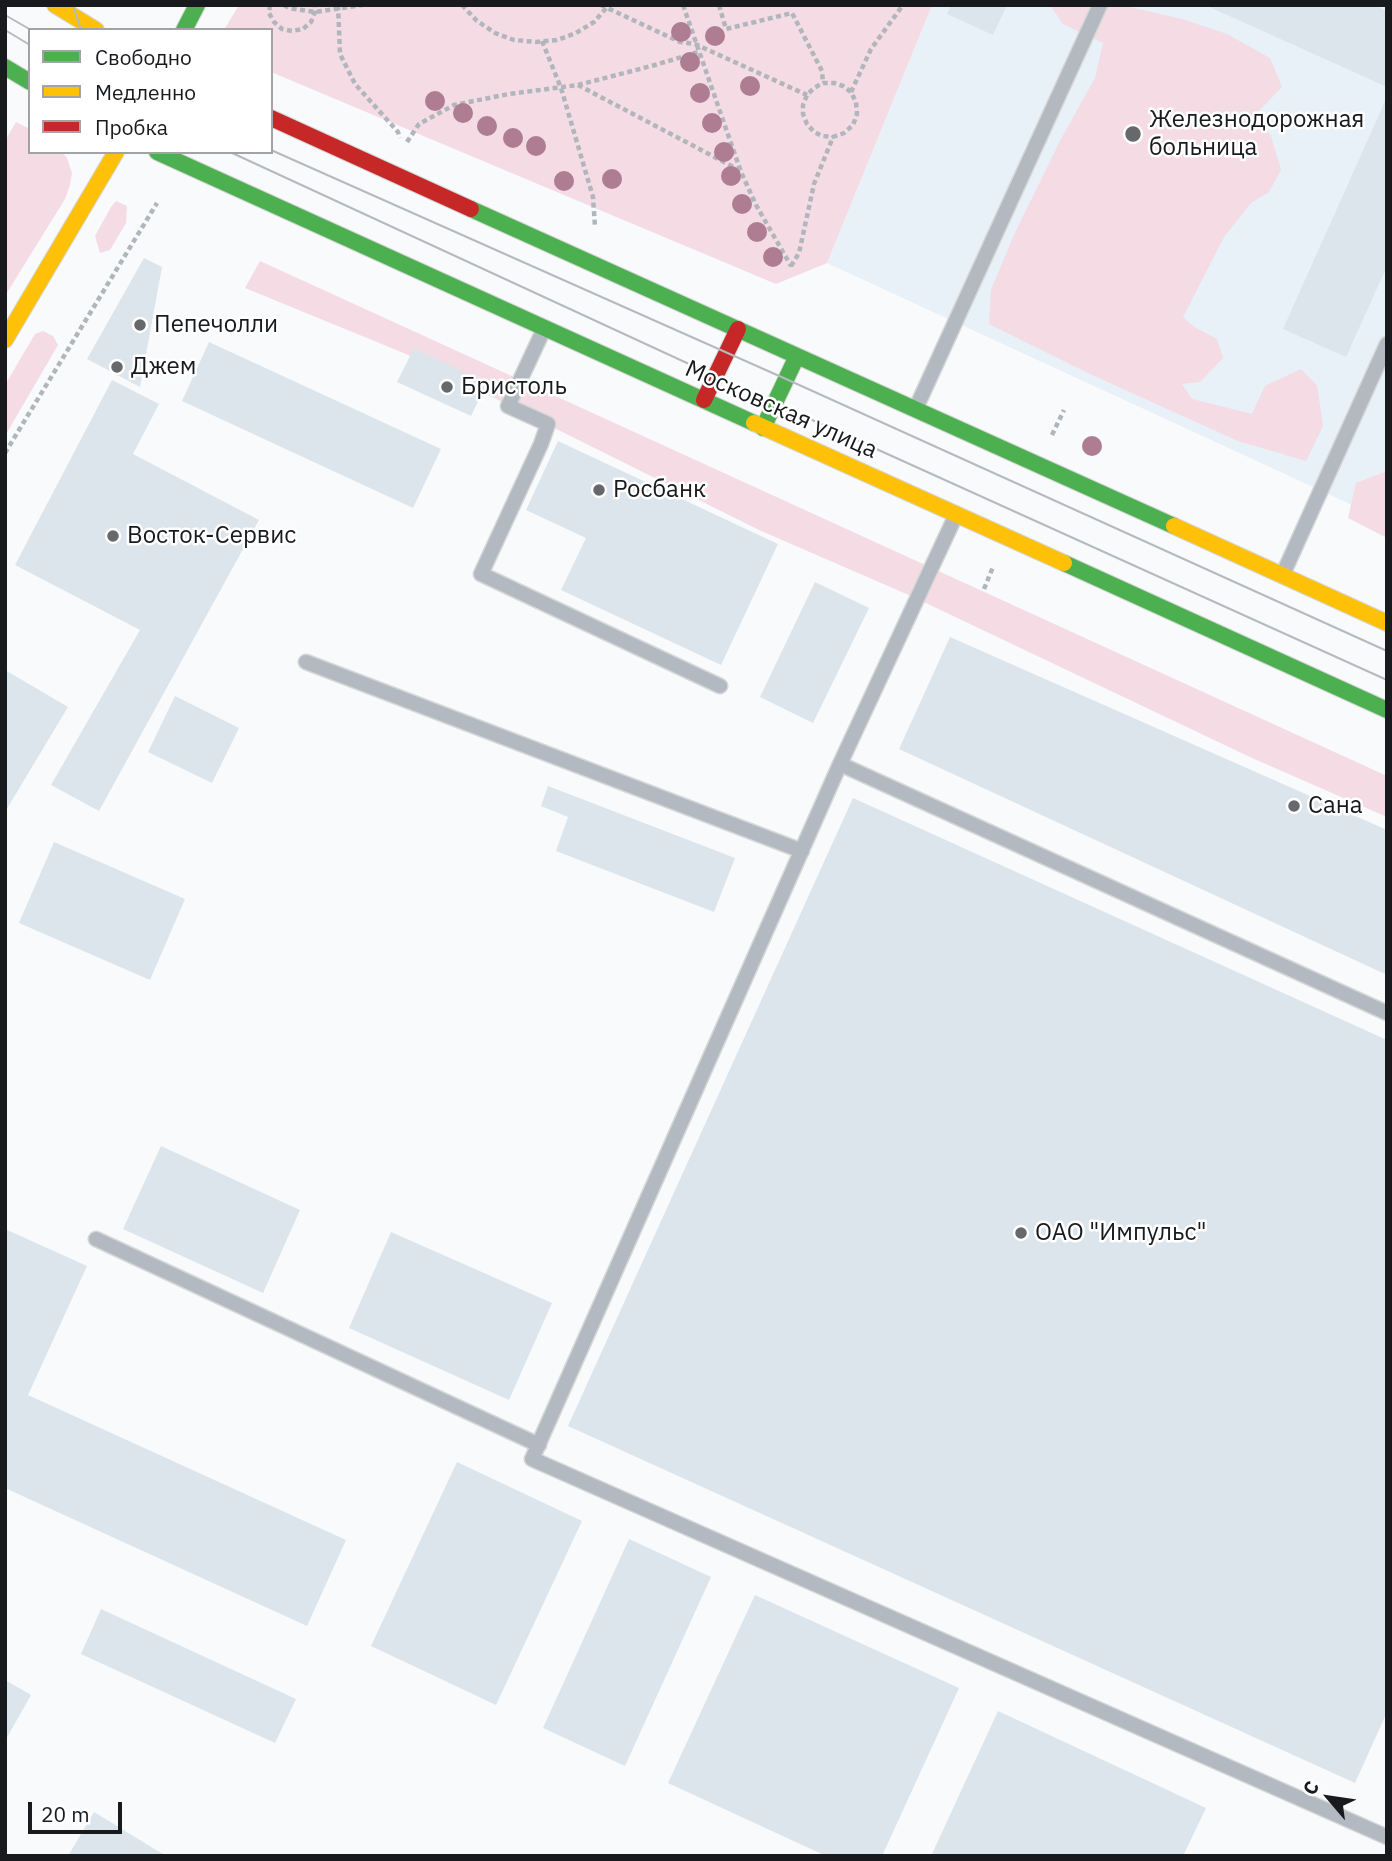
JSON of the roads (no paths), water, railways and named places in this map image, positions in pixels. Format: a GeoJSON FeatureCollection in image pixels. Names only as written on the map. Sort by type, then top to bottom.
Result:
{"type":"FeatureCollection","features":[{"type":"Feature","properties":{"kind":"street"},"geometry":{"type":"LineString","coordinates":[[55,5],[93,28]]}},
{"type":"Feature","properties":{"kind":"street"},"geometry":{"type":"LineString","coordinates":[[185,28],[197,5]]}},
{"type":"Feature","properties":{"kind":"street"},"geometry":{"type":"LineString","coordinates":[[5,67],[28,81]]}},
{"type":"Feature","properties":{"kind":"street"},"geometry":{"type":"LineString","coordinates":[[273,119],[1387,623]]}},
{"type":"Feature","properties":{"kind":"street"},"geometry":{"type":"LineString","coordinates":[[5,340],[115,154]]}},
{"type":"Feature","properties":{"kind":"street","name":"Московская улица"},"geometry":{"type":"LineString","coordinates":[[161,154],[1387,710]]}},
{"type":"Feature","properties":{"kind":"street"},"geometry":{"type":"LineString","coordinates":[[704,400],[738,329]]}},
{"type":"Feature","properties":{"kind":"street"},"geometry":{"type":"LineString","coordinates":[[763,428],[797,356]]}},
{"type":"Feature","properties":{"kind":"lane"},"geometry":{"type":"LineString","coordinates":[[915,409],[1100,5]]}},
{"type":"Feature","properties":{"kind":"lane"},"geometry":{"type":"LineString","coordinates":[[545,328],[508,406],[548,424],[481,574],[720,686]]}},
{"type":"Feature","properties":{"kind":"lane"},"geometry":{"type":"LineString","coordinates":[[1283,575],[1387,344]]}},
{"type":"Feature","properties":{"kind":"lane"},"geometry":{"type":"LineString","coordinates":[[957,514],[840,764],[533,1459],[1387,1837]]}},
{"type":"Feature","properties":{"kind":"lane"},"geometry":{"type":"LineString","coordinates":[[306,662],[802,851]]}},
{"type":"Feature","properties":{"kind":"lane"},"geometry":{"type":"LineString","coordinates":[[840,764],[1387,1013]]}},
{"type":"Feature","properties":{"kind":"lane"},"geometry":{"type":"LineString","coordinates":[[96,1239],[539,1445]]}},
{"type":"Feature","properties":{"kind":"tram line"},"geometry":{"type":"LineString","coordinates":[[73,5],[80,28]]}},
{"type":"Feature","properties":{"kind":"tram line"},"geometry":{"type":"LineString","coordinates":[[5,15],[28,28]]}},
{"type":"Feature","properties":{"kind":"tram line"},"geometry":{"type":"LineString","coordinates":[[5,30],[28,44]]}},
{"type":"Feature","properties":{"kind":"tram line"},"geometry":{"type":"LineString","coordinates":[[273,151],[1387,651]]}},
{"type":"Feature","properties":{"kind":"tram line"},"geometry":{"type":"LineString","coordinates":[[234,154],[715,376],[1387,680]]}},
{"type":"Feature","properties":{"kind":"place","name":"Железнодорожная больница"},"geometry":{"type":"Point","coordinates":[1133,134]}},
{"type":"Feature","properties":{"kind":"place","name":"Пепечолли"},"geometry":{"type":"Point","coordinates":[140,325]}},
{"type":"Feature","properties":{"kind":"place","name":"Джем"},"geometry":{"type":"Point","coordinates":[117,367]}},
{"type":"Feature","properties":{"kind":"place","name":"Бристоль"},"geometry":{"type":"Point","coordinates":[447,387]}},
{"type":"Feature","properties":{"kind":"place","name":"Росбанк"},"geometry":{"type":"Point","coordinates":[599,490]}},
{"type":"Feature","properties":{"kind":"place","name":"Восток-Сервис"},"geometry":{"type":"Point","coordinates":[113,536]}},
{"type":"Feature","properties":{"kind":"place","name":"Сана"},"geometry":{"type":"Point","coordinates":[1294,806]}},
{"type":"Feature","properties":{"kind":"place","name":"ОАО \"Импульс\""},"geometry":{"type":"Point","coordinates":[1021,1233]}}]}
